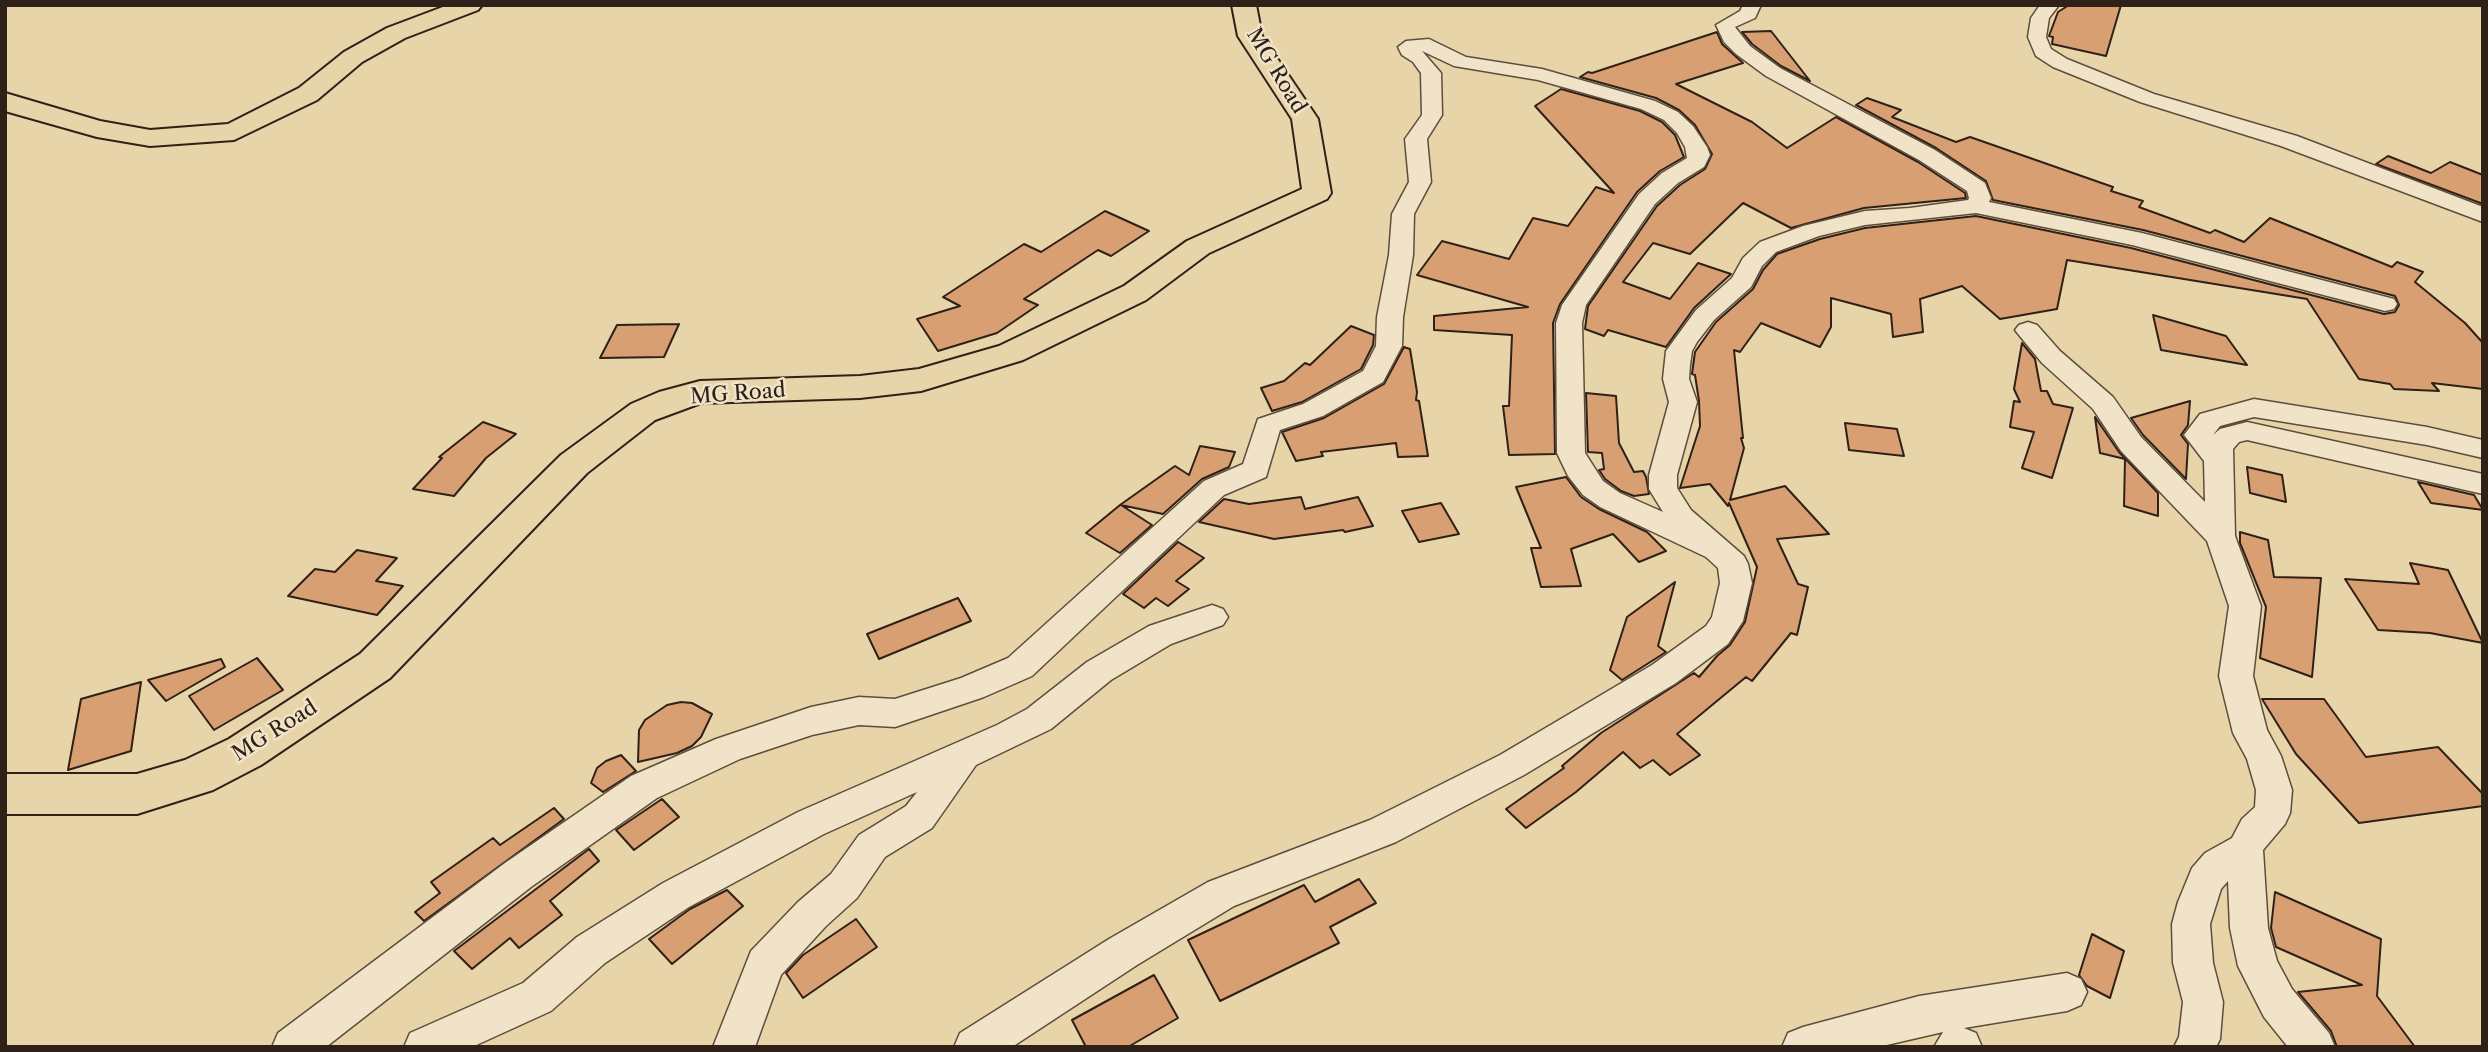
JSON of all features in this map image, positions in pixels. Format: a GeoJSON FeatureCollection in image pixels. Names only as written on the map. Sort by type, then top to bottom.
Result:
{"type":"FeatureCollection","features":[{"type":"Feature","properties":{"kind":"main road"},"geometry":{"type":"LineString","coordinates":[[5,101],[97,129],[150,138],[234,132],[308,94],[353,57],[396,33],[470,5]]}},
{"type":"Feature","properties":{"kind":"main road","name":"MG Road"},"geometry":{"type":"LineString","coordinates":[[5,794],[137,794],[197,776],[245,752],[375,666],[574,464],[643,412],[671,400],[700,393],[860,387],[922,380],[1011,353],[1135,293],[1198,247],[1317,192],[1305,119],[1250,36],[1244,5]]}},
{"type":"Feature","properties":{"kind":"street"},"geometry":{"type":"LineString","coordinates":[[1752,5],[1748,14],[1721,15],[1731,38],[1773,72],[1963,177],[1977,188],[1980,198],[1976,206]]}},
{"type":"Feature","properties":{"kind":"street"},"geometry":{"type":"LineString","coordinates":[[2050,5],[2040,18],[2037,37],[2043,52],[2049,58],[2147,98],[2290,141],[2483,215]]}},
{"type":"Feature","properties":{"kind":"street"},"geometry":{"type":"LineString","coordinates":[[293,1047],[518,875],[644,786],[728,749],[811,721],[859,712],[895,713],[972,688],[1020,667],[1214,488],[1256,470],[1268,425],[1313,410],[1374,376],[1388,346],[1390,317],[1401,255],[1403,214],[1420,182],[1416,139],[1432,115],[1431,73],[1420,58],[1409,51],[1408,47],[1413,45],[1429,45],[1461,62],[1542,75],[1648,105],[1671,116],[1686,130],[1699,155],[1696,162],[1670,178],[1647,199],[1574,305],[1569,323],[1571,453],[1578,469],[1593,488],[1610,500],[1720,551]]}},
{"type":"Feature","properties":{"kind":"street"},"geometry":{"type":"LineString","coordinates":[[975,1047],[1102,965],[1221,894],[1383,831],[1512,765],[1664,674],[1717,635],[1727,621],[1736,583],[1733,564],[1681,517],[1663,489],[1662,475],[1683,402],[1676,372],[1679,351],[1705,315],[1742,282],[1751,263],[1768,247],[1811,231],[1865,218],[1976,206],[2134,238],[2385,304]]}},
{"type":"Feature","properties":{"kind":"street"},"geometry":{"type":"LineString","coordinates":[[2028,330],[2051,357],[2103,403],[2131,444],[2220,536]]}},
{"type":"Feature","properties":{"kind":"street"},"geometry":{"type":"LineString","coordinates":[[2218,459],[2198,435],[2210,420],[2254,408],[2427,436],[2483,449]]}},
{"type":"Feature","properties":{"kind":"street"},"geometry":{"type":"LineString","coordinates":[[2314,1047],[2278,1003],[2258,966],[2249,928],[2245,849],[2255,830],[2273,813],[2274,790],[2264,756],[2250,733],[2236,676],[2245,606],[2220,536],[2219,446],[2230,435],[2247,431],[2483,484]]}},
{"type":"Feature","properties":{"kind":"street"},"geometry":{"type":"LineString","coordinates":[[425,1047],[537,997],[591,950],[676,895],[811,823],[1039,719],[1099,671],[1160,635],[1212,617]]}},
{"type":"Feature","properties":{"kind":"street"},"geometry":{"type":"LineString","coordinates":[[734,1047],[765,964],[812,914],[844,886],[872,846],[919,817],[964,755]]}},
{"type":"Feature","properties":{"kind":"street"},"geometry":{"type":"LineString","coordinates":[[2195,1047],[2199,1039],[2203,1002],[2193,963],[2191,924],[2205,880],[2218,865],[2245,849]]}},
{"type":"Feature","properties":{"kind":"street"},"geometry":{"type":"LineString","coordinates":[[1803,1047],[1919,1016],[2067,992]]}},
{"type":"Feature","properties":{"kind":"street"},"geometry":{"type":"LineString","coordinates":[[1955,1047],[1961,1047]]}},
{"type":"Feature","properties":{"kind":"building"},"geometry":{"type":"Polygon","coordinates":[[[2069,5],[2121,5],[2106,56],[2052,44],[2053,37],[2049,36],[2058,12],[2069,5]]]}},
{"type":"Feature","properties":{"kind":"building"},"geometry":{"type":"Polygon","coordinates":[[[1771,31],[1810,81],[1781,66],[1752,44],[1742,32],[1771,31]]]}},
{"type":"Feature","properties":{"kind":"building"},"geometry":{"type":"Polygon","coordinates":[[[1717,32],[1722,44],[1743,63],[1676,84],[1752,122],[1787,148],[1836,117],[1918,162],[1965,193],[1966,198],[1864,208],[1791,228],[1743,203],[1690,254],[1653,243],[1623,282],[1670,299],[1698,263],[1731,274],[1694,308],[1666,347],[1608,330],[1604,336],[1585,329],[1588,306],[1657,206],[1680,185],[1705,169],[1712,154],[1695,125],[1679,110],[1656,98],[1580,77],[1588,72],[1592,73],[1717,32]]]}},
{"type":"Feature","properties":{"kind":"building"},"geometry":{"type":"Polygon","coordinates":[[[1561,89],[1640,111],[1662,122],[1675,135],[1684,157],[1660,171],[1637,192],[1560,304],[1553,323],[1555,454],[1509,455],[1503,406],[1509,406],[1512,335],[1434,330],[1434,316],[1528,307],[1417,275],[1442,241],[1509,259],[1533,218],[1568,226],[1596,187],[1614,193],[1535,106],[1561,89]]]}},
{"type":"Feature","properties":{"kind":"building"},"geometry":{"type":"Polygon","coordinates":[[[1867,98],[1901,110],[1892,117],[1956,142],[1970,137],[2113,187],[2111,191],[2143,201],[2139,207],[2210,233],[2215,230],[2244,242],[2270,218],[2392,267],[2397,262],[2423,272],[2415,282],[2465,323],[2483,343],[2483,389],[2432,383],[2439,391],[2394,389],[2390,384],[2359,379],[2307,299],[2067,260],[2057,309],[2000,319],[1962,286],[1920,299],[1923,332],[1893,337],[1891,314],[1831,298],[1831,327],[1820,347],[1761,323],[1740,352],[1734,350],[1744,448],[1730,500],[1785,486],[1829,534],[1777,539],[1798,584],[1808,587],[1797,635],[1791,633],[1752,681],[1746,677],[1677,734],[1700,755],[1670,775],[1653,760],[1640,768],[1623,752],[1576,792],[1526,828],[1506,809],[1564,768],[1562,766],[1601,733],[1694,673],[1699,677],[1730,645],[1745,622],[1757,567],[1729,503],[1728,506],[1710,484],[1680,488],[1700,426],[1695,375],[1692,374],[1695,352],[1716,322],[1753,289],[1763,270],[1777,254],[1820,239],[1865,228],[1976,216],[2131,248],[2384,314],[2395,312],[2399,305],[2395,296],[2143,230],[1993,200],[1986,181],[1936,148],[1856,105],[1867,98]]]}},
{"type":"Feature","properties":{"kind":"building"},"geometry":{"type":"Polygon","coordinates":[[[2388,156],[2431,173],[2450,162],[2483,175],[2483,204],[2376,164],[2388,156]]]}},
{"type":"Feature","properties":{"kind":"building"},"geometry":{"type":"Polygon","coordinates":[[[1105,211],[1149,231],[1111,256],[1098,250],[1024,299],[1038,305],[997,333],[938,351],[917,319],[960,306],[943,297],[1024,244],[1041,252],[1105,211]]]}},
{"type":"Feature","properties":{"kind":"building"},"geometry":{"type":"Polygon","coordinates":[[[2153,315],[2226,336],[2247,365],[2161,350],[2153,315]]]}},
{"type":"Feature","properties":{"kind":"building"},"geometry":{"type":"Polygon","coordinates":[[[679,324],[664,357],[600,358],[617,325],[679,324]]]}},
{"type":"Feature","properties":{"kind":"building"},"geometry":{"type":"Polygon","coordinates":[[[1351,326],[1374,335],[1373,345],[1361,369],[1302,402],[1272,411],[1261,388],[1284,381],[1305,363],[1310,365],[1351,326]]]}},
{"type":"Feature","properties":{"kind":"building"},"geometry":{"type":"Polygon","coordinates":[[[2022,343],[2035,359],[2041,391],[2047,391],[2053,404],[2073,408],[2052,478],[2022,468],[2034,432],[2010,427],[2014,401],[2020,402],[2014,389],[2022,343]]]}},
{"type":"Feature","properties":{"kind":"building"},"geometry":{"type":"Polygon","coordinates":[[[1404,347],[1410,349],[1416,400],[1419,401],[1428,456],[1398,457],[1396,443],[1321,452],[1323,456],[1296,461],[1282,432],[1324,418],[1384,384],[1404,347]]]}},
{"type":"Feature","properties":{"kind":"building"},"geometry":{"type":"Polygon","coordinates":[[[1586,393],[1616,396],[1619,443],[1634,472],[1643,471],[1649,494],[1634,496],[1621,491],[1605,479],[1599,470],[1604,469],[1602,453],[1588,452],[1586,393]]]}},
{"type":"Feature","properties":{"kind":"building"},"geometry":{"type":"Polygon","coordinates":[[[2190,401],[2188,425],[2181,435],[2188,444],[2186,479],[2143,435],[2131,418],[2190,401]]]}},
{"type":"Feature","properties":{"kind":"building"},"geometry":{"type":"Polygon","coordinates":[[[2095,417],[2119,452],[2158,493],[2158,516],[2124,506],[2125,459],[2100,453],[2095,417]]]}},
{"type":"Feature","properties":{"kind":"building"},"geometry":{"type":"Polygon","coordinates":[[[483,422],[516,434],[486,458],[454,496],[413,489],[442,458],[439,457],[483,422]]]}},
{"type":"Feature","properties":{"kind":"building"},"geometry":{"type":"Polygon","coordinates":[[[1845,423],[1897,429],[1904,456],[1849,450],[1845,423]]]}},
{"type":"Feature","properties":{"kind":"building"},"geometry":{"type":"Polygon","coordinates":[[[1200,446],[1235,452],[1229,467],[1202,479],[1163,514],[1121,505],[1152,525],[1120,553],[1086,533],[1120,505],[1175,466],[1189,475],[1200,446]]]}},
{"type":"Feature","properties":{"kind":"building"},"geometry":{"type":"Polygon","coordinates":[[[2247,467],[2282,475],[2286,502],[2250,493],[2247,467]]]}},
{"type":"Feature","properties":{"kind":"building"},"geometry":{"type":"Polygon","coordinates":[[[1566,477],[1581,497],[1599,509],[1647,532],[1666,551],[1639,562],[1613,534],[1571,549],[1581,586],[1541,587],[1531,548],[1541,548],[1516,487],[1566,477]]]}},
{"type":"Feature","properties":{"kind":"building"},"geometry":{"type":"Polygon","coordinates":[[[2418,482],[2474,495],[2483,510],[2431,503],[2418,482]]]}},
{"type":"Feature","properties":{"kind":"building"},"geometry":{"type":"Polygon","coordinates":[[[1301,497],[1305,509],[1358,497],[1373,526],[1345,532],[1343,530],[1274,539],[1199,522],[1224,499],[1249,504],[1301,497]]]}},
{"type":"Feature","properties":{"kind":"building"},"geometry":{"type":"Polygon","coordinates":[[[1441,503],[1459,534],[1419,542],[1402,511],[1441,503]]]}},
{"type":"Feature","properties":{"kind":"building"},"geometry":{"type":"Polygon","coordinates":[[[2240,532],[2268,540],[2274,577],[2321,578],[2312,677],[2260,658],[2266,607],[2240,543],[2240,532]]]}},
{"type":"Feature","properties":{"kind":"building"},"geometry":{"type":"Polygon","coordinates":[[[1178,542],[1204,558],[1176,581],[1189,589],[1168,606],[1156,598],[1144,608],[1123,594],[1178,542]]]}},
{"type":"Feature","properties":{"kind":"building"},"geometry":{"type":"Polygon","coordinates":[[[357,550],[397,558],[376,581],[403,586],[377,615],[288,596],[315,569],[335,572],[357,550]]]}},
{"type":"Feature","properties":{"kind":"building"},"geometry":{"type":"Polygon","coordinates":[[[2410,563],[2448,570],[2483,643],[2430,633],[2378,630],[2345,579],[2419,584],[2410,563]]]}},
{"type":"Feature","properties":{"kind":"building"},"geometry":{"type":"Polygon","coordinates":[[[1675,582],[1658,646],[1666,652],[1622,680],[1610,670],[1627,617],[1675,582]]]}},
{"type":"Feature","properties":{"kind":"building"},"geometry":{"type":"Polygon","coordinates":[[[958,598],[971,621],[879,659],[867,634],[958,598]]]}},
{"type":"Feature","properties":{"kind":"building"},"geometry":{"type":"Polygon","coordinates":[[[257,658],[283,690],[214,730],[189,696],[257,658]]]}},
{"type":"Feature","properties":{"kind":"building"},"geometry":{"type":"Polygon","coordinates":[[[221,659],[225,667],[166,701],[148,680],[221,659]]]}},
{"type":"Feature","properties":{"kind":"building"},"geometry":{"type":"Polygon","coordinates":[[[141,682],[131,751],[68,770],[81,699],[141,682]]]}},
{"type":"Feature","properties":{"kind":"building"},"geometry":{"type":"Polygon","coordinates":[[[2262,699],[2324,699],[2366,757],[2438,747],[2483,794],[2483,806],[2359,823],[2296,754],[2262,699]]]}},
{"type":"Feature","properties":{"kind":"building"},"geometry":{"type":"Polygon","coordinates":[[[692,703],[712,714],[701,737],[692,746],[677,753],[638,762],[639,730],[645,720],[667,705],[692,703]]]}},
{"type":"Feature","properties":{"kind":"building"},"geometry":{"type":"Polygon","coordinates":[[[621,755],[636,771],[603,792],[591,783],[597,768],[621,755]]]}},
{"type":"Feature","properties":{"kind":"building"},"geometry":{"type":"Polygon","coordinates":[[[662,799],[679,817],[634,850],[616,830],[662,799]]]}},
{"type":"Feature","properties":{"kind":"building"},"geometry":{"type":"Polygon","coordinates":[[[554,808],[564,819],[424,921],[415,912],[440,893],[431,882],[493,838],[500,845],[554,808]]]}},
{"type":"Feature","properties":{"kind":"building"},"geometry":{"type":"Polygon","coordinates":[[[589,849],[599,861],[550,901],[562,915],[519,948],[510,938],[472,969],[454,951],[589,849]]]}},
{"type":"Feature","properties":{"kind":"building"},"geometry":{"type":"Polygon","coordinates":[[[1359,879],[1376,903],[1330,927],[1339,943],[1220,1001],[1188,940],[1304,885],[1315,902],[1359,879]]]}},
{"type":"Feature","properties":{"kind":"building"},"geometry":{"type":"Polygon","coordinates":[[[727,890],[743,906],[672,964],[649,939],[690,909],[727,890]]]}},
{"type":"Feature","properties":{"kind":"building"},"geometry":{"type":"Polygon","coordinates":[[[2275,892],[2381,939],[2377,996],[2415,1047],[2337,1047],[2331,1031],[2298,992],[2362,985],[2276,947],[2271,928],[2275,892]]]}},
{"type":"Feature","properties":{"kind":"building"},"geometry":{"type":"Polygon","coordinates":[[[856,919],[877,947],[803,998],[786,973],[803,955],[856,919]]]}},
{"type":"Feature","properties":{"kind":"building"},"geometry":{"type":"Polygon","coordinates":[[[2092,934],[2124,951],[2110,998],[2087,986],[2079,975],[2092,934]]]}},
{"type":"Feature","properties":{"kind":"building"},"geometry":{"type":"Polygon","coordinates":[[[1154,975],[1178,1018],[1128,1047],[1086,1047],[1072,1020],[1154,975]]]}}]}
